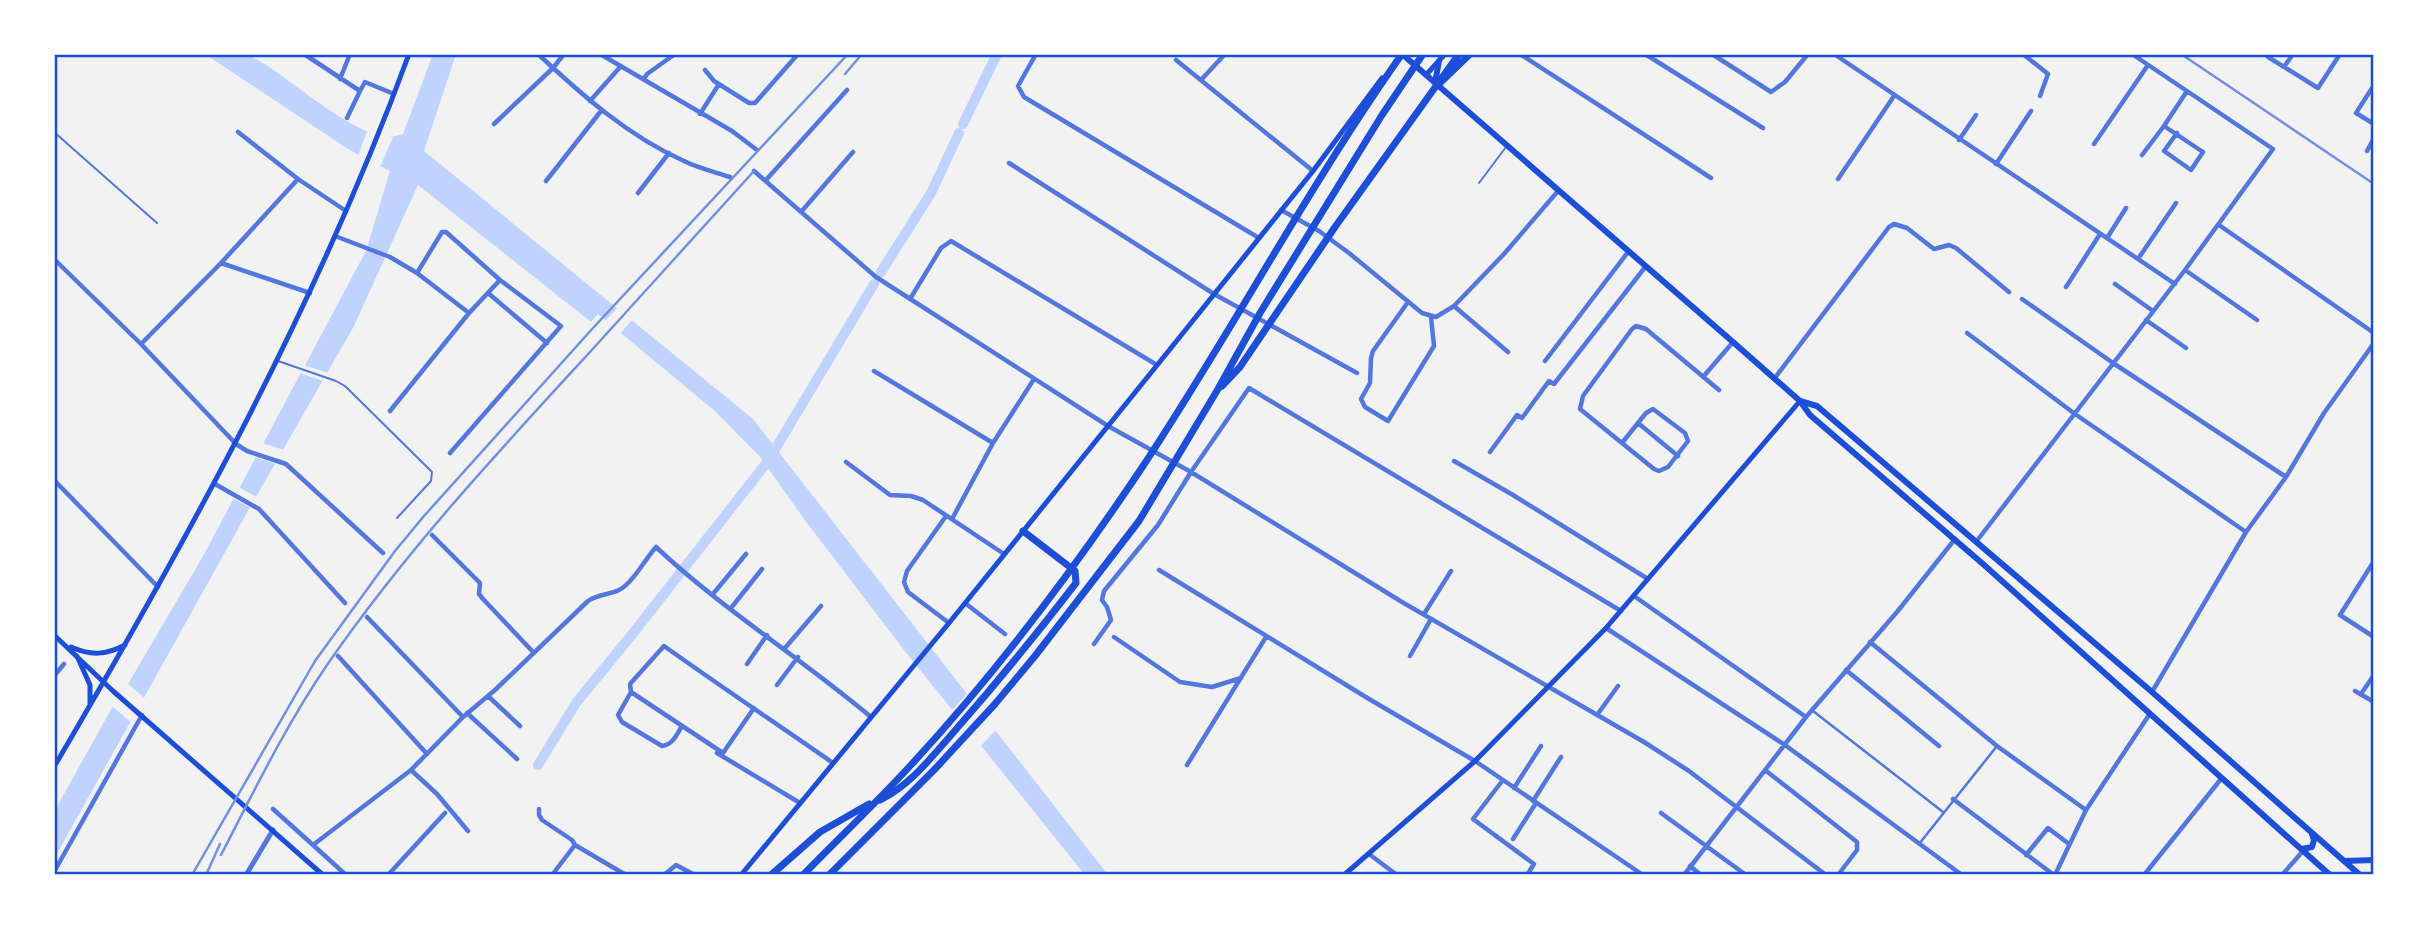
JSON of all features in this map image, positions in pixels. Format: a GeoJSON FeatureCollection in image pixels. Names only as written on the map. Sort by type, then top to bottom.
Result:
{"type":"FeatureCollection","features":[{"type":"Feature","properties":{"kind":"highway"},"geometry":{"type":"LineString","coordinates":[[803,875],[966,703],[1083,553],[1143,466],[1328,166],[1401,54]]}},
{"type":"Feature","properties":{"kind":"highway"},"geometry":{"type":"LineString","coordinates":[[829,875],[934,770],[995,704],[1139,521],[1274,290],[1382,115],[1423,54]]}},
{"type":"Feature","properties":{"kind":"highway"},"geometry":{"type":"LineString","coordinates":[[1218,389],[1240,367],[1459,54]]}},
{"type":"Feature","properties":{"kind":"highway"},"geometry":{"type":"LineString","coordinates":[[1435,86],[1470,54]]}},
{"type":"Feature","properties":{"kind":"highway"},"geometry":{"type":"LineString","coordinates":[[771,875],[828,826],[901,788],[950,737],[1029,644],[1076,583],[1075,571],[1023,531]]}},
{"type":"Feature","properties":{"kind":"main road"},"geometry":{"type":"LineString","coordinates":[[54,767],[158,587],[236,444],[310,293],[367,162],[409,54]]}},
{"type":"Feature","properties":{"kind":"main road"},"geometry":{"type":"LineString","coordinates":[[741,875],[948,624],[1313,171],[1401,54],[1800,401],[1810,415],[1955,539],[2328,874]]}},
{"type":"Feature","properties":{"kind":"main road"},"geometry":{"type":"LineString","coordinates":[[1426,75],[1445,54]]}},
{"type":"Feature","properties":{"kind":"main road"},"geometry":{"type":"LineString","coordinates":[[1435,86],[1439,61]]}},
{"type":"Feature","properties":{"kind":"main road"},"geometry":{"type":"LineString","coordinates":[[1800,401],[1817,406],[2152,692],[2360,875]]}},
{"type":"Feature","properties":{"kind":"main road"},"geometry":{"type":"LineString","coordinates":[[1344,875],[1475,761],[1606,628],[1800,401]]}},
{"type":"Feature","properties":{"kind":"main road"},"geometry":{"type":"LineString","coordinates":[[54,635],[113,691],[323,875]]}},
{"type":"Feature","properties":{"kind":"main road"},"geometry":{"type":"LineString","coordinates":[[65,644],[92,654],[125,645]]}},
{"type":"Feature","properties":{"kind":"main road"},"geometry":{"type":"LineString","coordinates":[[75,653],[90,685],[89,708]]}},
{"type":"Feature","properties":{"kind":"main road"},"geometry":{"type":"LineString","coordinates":[[2301,849],[2312,847],[2312,832]]}},
{"type":"Feature","properties":{"kind":"main road"},"geometry":{"type":"LineString","coordinates":[[2344,861],[2374,860]]}},
{"type":"Feature","properties":{"kind":"street"},"geometry":{"type":"LineString","coordinates":[[304,54],[360,91]]}},
{"type":"Feature","properties":{"kind":"street"},"geometry":{"type":"LineString","coordinates":[[340,79],[350,54]]}},
{"type":"Feature","properties":{"kind":"street"},"geometry":{"type":"LineString","coordinates":[[538,54],[601,111],[685,162],[730,177]]}},
{"type":"Feature","properties":{"kind":"street"},"geometry":{"type":"LineString","coordinates":[[494,124],[553,68],[564,54]]}},
{"type":"Feature","properties":{"kind":"street"},"geometry":{"type":"LineString","coordinates":[[600,54],[732,131],[757,150]]}},
{"type":"Feature","properties":{"kind":"street"},"geometry":{"type":"LineString","coordinates":[[644,79],[675,54]]}},
{"type":"Feature","properties":{"kind":"street"},"geometry":{"type":"LineString","coordinates":[[705,70],[719,84],[750,103],[755,103],[798,54]]}},
{"type":"Feature","properties":{"kind":"street"},"geometry":{"type":"LineString","coordinates":[[1036,54],[1018,86],[1024,97],[1259,238]]}},
{"type":"Feature","properties":{"kind":"street"},"geometry":{"type":"LineString","coordinates":[[1201,80],[1225,54]]}},
{"type":"Feature","properties":{"kind":"street"},"geometry":{"type":"LineString","coordinates":[[1520,54],[1711,178]]}},
{"type":"Feature","properties":{"kind":"street"},"geometry":{"type":"LineString","coordinates":[[1645,54],[1763,128]]}},
{"type":"Feature","properties":{"kind":"street"},"geometry":{"type":"LineString","coordinates":[[1712,54],[1719,56],[1771,92],[1785,82],[1808,54]]}},
{"type":"Feature","properties":{"kind":"street"},"geometry":{"type":"LineString","coordinates":[[1834,54],[2175,284]]}},
{"type":"Feature","properties":{"kind":"street"},"geometry":{"type":"LineString","coordinates":[[2023,54],[2048,74],[2040,96]]}},
{"type":"Feature","properties":{"kind":"street"},"geometry":{"type":"LineString","coordinates":[[1976,542],[2175,284],[2273,149],[2132,54]]}},
{"type":"Feature","properties":{"kind":"street"},"geometry":{"type":"LineString","coordinates":[[2284,67],[2293,54]]}},
{"type":"Feature","properties":{"kind":"street"},"geometry":{"type":"LineString","coordinates":[[2268,57],[2318,88],[2340,54]]}},
{"type":"Feature","properties":{"kind":"street"},"geometry":{"type":"LineString","coordinates":[[1176,60],[1313,171]]}},
{"type":"Feature","properties":{"kind":"street"},"geometry":{"type":"LineString","coordinates":[[2094,144],[2148,65]]}},
{"type":"Feature","properties":{"kind":"street"},"geometry":{"type":"LineString","coordinates":[[590,101],[621,66]]}},
{"type":"Feature","properties":{"kind":"street"},"geometry":{"type":"LineString","coordinates":[[347,118],[365,82],[394,94]]}},
{"type":"Feature","properties":{"kind":"street"},"geometry":{"type":"LineString","coordinates":[[700,114],[719,84]]}},
{"type":"Feature","properties":{"kind":"street"},"geometry":{"type":"LineString","coordinates":[[2374,85],[2356,113],[2374,124]]}},
{"type":"Feature","properties":{"kind":"street"},"geometry":{"type":"LineString","coordinates":[[765,180],[847,90]]}},
{"type":"Feature","properties":{"kind":"street"},"geometry":{"type":"LineString","coordinates":[[2142,155],[2187,91]]}},
{"type":"Feature","properties":{"kind":"street"},"geometry":{"type":"LineString","coordinates":[[1838,179],[1894,96]]}},
{"type":"Feature","properties":{"kind":"street"},"geometry":{"type":"LineString","coordinates":[[546,181],[601,111]]}},
{"type":"Feature","properties":{"kind":"street"},"geometry":{"type":"LineString","coordinates":[[1996,164],[2031,111]]}},
{"type":"Feature","properties":{"kind":"street"},"geometry":{"type":"LineString","coordinates":[[1959,140],[1976,115]]}},
{"type":"Feature","properties":{"kind":"street"},"geometry":{"type":"LineString","coordinates":[[2164,126],[2176,132],[2203,152],[2191,170],[2164,151],[2176,132]]}},
{"type":"Feature","properties":{"kind":"street"},"geometry":{"type":"LineString","coordinates":[[238,132],[298,179],[346,211]]}},
{"type":"Feature","properties":{"kind":"street"},"geometry":{"type":"LineString","coordinates":[[2367,150],[2374,138]]}},
{"type":"Feature","properties":{"kind":"street"},"geometry":{"type":"LineString","coordinates":[[801,212],[853,152]]}},
{"type":"Feature","properties":{"kind":"street"},"geometry":{"type":"LineString","coordinates":[[638,193],[669,153]]}},
{"type":"Feature","properties":{"kind":"street"},"geometry":{"type":"LineString","coordinates":[[1009,163],[1214,294],[1357,373]]}},
{"type":"Feature","properties":{"kind":"street"},"geometry":{"type":"LineString","coordinates":[[754,171],[868,271],[910,299],[1108,426],[1191,472],[1431,619],[1689,771],[1826,875]]}},
{"type":"Feature","properties":{"kind":"street"},"geometry":{"type":"LineString","coordinates":[[141,344],[221,263],[298,179]]}},
{"type":"Feature","properties":{"kind":"street"},"geometry":{"type":"LineString","coordinates":[[1281,210],[1319,231],[1408,302],[1431,317],[1441,315],[1454,306],[1504,254],[1558,191]]}},
{"type":"Feature","properties":{"kind":"street"},"geometry":{"type":"LineString","coordinates":[[2138,259],[2176,203]]}},
{"type":"Feature","properties":{"kind":"street"},"geometry":{"type":"LineString","coordinates":[[2107,239],[2126,208]]}},
{"type":"Feature","properties":{"kind":"street"},"geometry":{"type":"LineString","coordinates":[[1774,379],[1889,227],[1894,224],[1907,228],[1934,249],[1949,245],[1956,248],[2009,292]]}},
{"type":"Feature","properties":{"kind":"street"},"geometry":{"type":"LineString","coordinates":[[2219,225],[2374,333]]}},
{"type":"Feature","properties":{"kind":"street"},"geometry":{"type":"LineString","coordinates":[[417,273],[442,232],[446,232],[500,280],[560,324],[559,329],[450,453]]}},
{"type":"Feature","properties":{"kind":"street"},"geometry":{"type":"LineString","coordinates":[[2066,287],[2100,234]]}},
{"type":"Feature","properties":{"kind":"street"},"geometry":{"type":"LineString","coordinates":[[335,236],[390,257],[417,273],[469,313]]}},
{"type":"Feature","properties":{"kind":"street"},"geometry":{"type":"LineString","coordinates":[[910,299],[941,248],[951,241],[1157,365]]}},
{"type":"Feature","properties":{"kind":"street"},"geometry":{"type":"LineString","coordinates":[[1545,361],[1628,252]]}},
{"type":"Feature","properties":{"kind":"street"},"geometry":{"type":"LineString","coordinates":[[54,259],[141,344],[236,444],[286,464],[383,553]]}},
{"type":"Feature","properties":{"kind":"street"},"geometry":{"type":"LineString","coordinates":[[221,263],[310,293]]}},
{"type":"Feature","properties":{"kind":"street"},"geometry":{"type":"LineString","coordinates":[[1490,452],[1517,415],[1522,418],[1549,381],[1554,384],[1646,267]]}},
{"type":"Feature","properties":{"kind":"street"},"geometry":{"type":"LineString","coordinates":[[2185,270],[2257,320]]}},
{"type":"Feature","properties":{"kind":"street"},"geometry":{"type":"LineString","coordinates":[[390,411],[469,313],[500,280]]}},
{"type":"Feature","properties":{"kind":"street"},"geometry":{"type":"LineString","coordinates":[[2115,284],[2153,311]]}},
{"type":"Feature","properties":{"kind":"street"},"geometry":{"type":"LineString","coordinates":[[488,293],[547,343]]}},
{"type":"Feature","properties":{"kind":"street"},"geometry":{"type":"LineString","coordinates":[[2022,299],[2113,363],[2286,477]]}},
{"type":"Feature","properties":{"kind":"street"},"geometry":{"type":"LineString","coordinates":[[1408,302],[1373,352],[1370,383],[1361,399],[1365,407],[1388,421],[1433,350],[1435,342],[1431,317]]}},
{"type":"Feature","properties":{"kind":"street"},"geometry":{"type":"LineString","coordinates":[[1454,306],[1508,352]]}},
{"type":"Feature","properties":{"kind":"street"},"geometry":{"type":"LineString","coordinates":[[2146,320],[2186,348]]}},
{"type":"Feature","properties":{"kind":"street"},"geometry":{"type":"LineString","coordinates":[[1622,443],[1653,410],[1685,433],[1688,441],[1668,467],[1659,471],[1622,443],[1583,412],[1579,405],[1632,328],[1636,326],[1646,329],[1719,390]]}},
{"type":"Feature","properties":{"kind":"street"},"geometry":{"type":"LineString","coordinates":[[1967,333],[2075,414],[2246,532]]}},
{"type":"Feature","properties":{"kind":"street"},"geometry":{"type":"LineString","coordinates":[[1703,377],[1733,342]]}},
{"type":"Feature","properties":{"kind":"street"},"geometry":{"type":"LineString","coordinates":[[2152,692],[2246,532],[2286,477],[2325,413],[2374,343]]}},
{"type":"Feature","properties":{"kind":"street"},"geometry":{"type":"LineString","coordinates":[[874,371],[993,443]]}},
{"type":"Feature","properties":{"kind":"street"},"geometry":{"type":"LineString","coordinates":[[948,624],[908,592],[904,582],[908,571],[949,518],[1034,379]]}},
{"type":"Feature","properties":{"kind":"street"},"geometry":{"type":"LineString","coordinates":[[1094,645],[1111,620],[1102,600],[1104,591],[1151,535],[1249,388],[1621,611]]}},
{"type":"Feature","properties":{"kind":"street"},"geometry":{"type":"LineString","coordinates":[[1638,423],[1678,456]]}},
{"type":"Feature","properties":{"kind":"street"},"geometry":{"type":"LineString","coordinates":[[1454,461],[1648,579]]}},
{"type":"Feature","properties":{"kind":"street"},"geometry":{"type":"LineString","coordinates":[[846,462],[890,495],[919,499],[1004,554]]}},
{"type":"Feature","properties":{"kind":"street"},"geometry":{"type":"LineString","coordinates":[[54,480],[158,587]]}},
{"type":"Feature","properties":{"kind":"street"},"geometry":{"type":"LineString","coordinates":[[215,484],[259,509],[345,603]]}},
{"type":"Feature","properties":{"kind":"street"},"geometry":{"type":"LineString","coordinates":[[432,534],[481,583],[479,594],[534,653]]}},
{"type":"Feature","properties":{"kind":"street"},"geometry":{"type":"LineString","coordinates":[[1684,875],[1812,710],[1955,539]]}},
{"type":"Feature","properties":{"kind":"street"},"geometry":{"type":"LineString","coordinates":[[313,845],[411,770],[465,715],[588,601],[599,594],[624,587],[656,547],[677,567],[798,657],[871,717]]}},
{"type":"Feature","properties":{"kind":"street"},"geometry":{"type":"LineString","coordinates":[[713,594],[746,554]]}},
{"type":"Feature","properties":{"kind":"street"},"geometry":{"type":"LineString","coordinates":[[2373,564],[2340,615],[2374,637]]}},
{"type":"Feature","properties":{"kind":"street"},"geometry":{"type":"LineString","coordinates":[[731,608],[762,569]]}},
{"type":"Feature","properties":{"kind":"street"},"geometry":{"type":"LineString","coordinates":[[1159,570],[1475,761],[1643,875]]}},
{"type":"Feature","properties":{"kind":"street"},"geometry":{"type":"LineString","coordinates":[[1424,614],[1451,571]]}},
{"type":"Feature","properties":{"kind":"street"},"geometry":{"type":"LineString","coordinates":[[1634,596],[1806,718]]}},
{"type":"Feature","properties":{"kind":"street"},"geometry":{"type":"LineString","coordinates":[[965,603],[1005,634]]}},
{"type":"Feature","properties":{"kind":"street"},"geometry":{"type":"LineString","coordinates":[[785,648],[821,606]]}},
{"type":"Feature","properties":{"kind":"street"},"geometry":{"type":"LineString","coordinates":[[367,617],[465,715],[517,759]]}},
{"type":"Feature","properties":{"kind":"street"},"geometry":{"type":"LineString","coordinates":[[1410,656],[1431,619]]}},
{"type":"Feature","properties":{"kind":"street"},"geometry":{"type":"LineString","coordinates":[[1606,628],[1785,745],[1962,875]]}},
{"type":"Feature","properties":{"kind":"street"},"geometry":{"type":"LineString","coordinates":[[747,664],[767,635]]}},
{"type":"Feature","properties":{"kind":"street"},"geometry":{"type":"LineString","coordinates":[[1114,637],[1180,682],[1212,687],[1241,678]]}},
{"type":"Feature","properties":{"kind":"street"},"geometry":{"type":"LineString","coordinates":[[1187,765],[1266,637]]}},
{"type":"Feature","properties":{"kind":"street"},"geometry":{"type":"LineString","coordinates":[[1870,642],[1997,746],[2086,810]]}},
{"type":"Feature","properties":{"kind":"street"},"geometry":{"type":"LineString","coordinates":[[682,726],[668,745],[662,746],[622,722],[618,715],[631,692],[630,684],[664,646],[833,763]]}},
{"type":"Feature","properties":{"kind":"street"},"geometry":{"type":"LineString","coordinates":[[338,656],[427,754]]}},
{"type":"Feature","properties":{"kind":"street"},"geometry":{"type":"LineString","coordinates":[[777,685],[798,657]]}},
{"type":"Feature","properties":{"kind":"street"},"geometry":{"type":"LineString","coordinates":[[54,676],[64,664]]}},
{"type":"Feature","properties":{"kind":"street"},"geometry":{"type":"LineString","coordinates":[[1846,670],[1939,746]]}},
{"type":"Feature","properties":{"kind":"street"},"geometry":{"type":"LineString","coordinates":[[2361,694],[2374,676]]}},
{"type":"Feature","properties":{"kind":"street"},"geometry":{"type":"LineString","coordinates":[[1597,715],[1618,686]]}},
{"type":"Feature","properties":{"kind":"street"},"geometry":{"type":"LineString","coordinates":[[2356,691],[2374,702]]}},
{"type":"Feature","properties":{"kind":"street"},"geometry":{"type":"LineString","coordinates":[[631,692],[723,753],[754,708]]}},
{"type":"Feature","properties":{"kind":"street"},"geometry":{"type":"LineString","coordinates":[[488,696],[520,726]]}},
{"type":"Feature","properties":{"kind":"street"},"geometry":{"type":"LineString","coordinates":[[1812,710],[1943,812]]}},
{"type":"Feature","properties":{"kind":"street"},"geometry":{"type":"LineString","coordinates":[[54,872],[142,715]]}},
{"type":"Feature","properties":{"kind":"street"},"geometry":{"type":"LineString","coordinates":[[1953,799],[2054,875],[2086,810],[2149,715]]}},
{"type":"Feature","properties":{"kind":"street"},"geometry":{"type":"LineString","coordinates":[[1514,788],[1541,746]]}},
{"type":"Feature","properties":{"kind":"street"},"geometry":{"type":"LineString","coordinates":[[1919,844],[1997,746]]}},
{"type":"Feature","properties":{"kind":"street"},"geometry":{"type":"LineString","coordinates":[[711,749],[800,803]]}},
{"type":"Feature","properties":{"kind":"street"},"geometry":{"type":"LineString","coordinates":[[1513,839],[1561,757]]}},
{"type":"Feature","properties":{"kind":"street"},"geometry":{"type":"LineString","coordinates":[[411,770],[437,794],[468,831]]}},
{"type":"Feature","properties":{"kind":"street"},"geometry":{"type":"LineString","coordinates":[[1765,770],[1857,842],[1857,850],[1838,875]]}},
{"type":"Feature","properties":{"kind":"street"},"geometry":{"type":"LineString","coordinates":[[2144,875],[2221,779]]}},
{"type":"Feature","properties":{"kind":"street"},"geometry":{"type":"LineString","coordinates":[[1503,780],[1473,819],[1534,864],[1527,875]]}},
{"type":"Feature","properties":{"kind":"street"},"geometry":{"type":"LineString","coordinates":[[273,809],[346,875]]}},
{"type":"Feature","properties":{"kind":"street"},"geometry":{"type":"LineString","coordinates":[[539,809],[538,816],[541,820],[572,840],[575,845],[626,875]]}},
{"type":"Feature","properties":{"kind":"street"},"geometry":{"type":"LineString","coordinates":[[388,875],[445,813]]}},
{"type":"Feature","properties":{"kind":"street"},"geometry":{"type":"LineString","coordinates":[[1661,813],[1746,875]]}},
{"type":"Feature","properties":{"kind":"street"},"geometry":{"type":"LineString","coordinates":[[2026,855],[2048,828],[2069,844]]}},
{"type":"Feature","properties":{"kind":"street"},"geometry":{"type":"LineString","coordinates":[[246,875],[273,830]]}},
{"type":"Feature","properties":{"kind":"street"},"geometry":{"type":"LineString","coordinates":[[552,875],[575,845]]}},
{"type":"Feature","properties":{"kind":"street"},"geometry":{"type":"LineString","coordinates":[[2282,875],[2301,849]]}},
{"type":"Feature","properties":{"kind":"street"},"geometry":{"type":"LineString","coordinates":[[1369,854],[1397,875]]}},
{"type":"Feature","properties":{"kind":"street"},"geometry":{"type":"LineString","coordinates":[[664,875],[676,865],[695,875]]}},
{"type":"Feature","properties":{"kind":"street"},"geometry":{"type":"LineString","coordinates":[[1690,866],[1702,875]]}},
{"type":"Feature","properties":{"kind":"lane"},"geometry":{"type":"LineString","coordinates":[[54,132],[157,223]]}},
{"type":"Feature","properties":{"kind":"lane"},"geometry":{"type":"LineString","coordinates":[[1479,183],[1507,146]]}},
{"type":"Feature","properties":{"kind":"lane"},"geometry":{"type":"LineString","coordinates":[[277,361],[337,381],[432,472],[431,481],[397,518]]}},
{"type":"Feature","properties":{"kind":"water"},"geometry":{"type":"Polygon","coordinates":[[[205,54],[252,57],[348,122],[368,132],[387,136],[403,134],[433,54],[456,54],[424,151],[753,419],[1108,875],[1085,875],[904,650],[761,458],[716,412],[598,314],[591,322],[418,185],[354,326],[54,859],[54,812],[119,695],[202,558],[366,251],[390,171],[351,151],[205,54]]]}},
{"type":"Feature","properties":{"kind":"pier"},"geometry":{"type":"Polygon","coordinates":[[[368,129],[393,137],[380,167],[357,158],[368,129]]]}},
{"type":"Feature","properties":{"kind":"pier"},"geometry":{"type":"Polygon","coordinates":[[[618,307],[633,319],[618,336],[603,323],[618,307]]]}},
{"type":"Feature","properties":{"kind":"pier"},"geometry":{"type":"Polygon","coordinates":[[[301,364],[331,374],[326,382],[297,372],[301,364]]]}},
{"type":"Feature","properties":{"kind":"pier"},"geometry":{"type":"Polygon","coordinates":[[[259,442],[287,451],[279,465],[252,456],[259,442]]]}},
{"type":"Feature","properties":{"kind":"pier"},"geometry":{"type":"Polygon","coordinates":[[[236,486],[259,498],[253,509],[230,497],[236,486]]]}},
{"type":"Feature","properties":{"kind":"pier"},"geometry":{"type":"Polygon","coordinates":[[[127,683],[147,700],[133,724],[112,706],[127,683]]]}},
{"type":"Feature","properties":{"kind":"pier"},"geometry":{"type":"Polygon","coordinates":[[[969,692],[997,729],[979,748],[950,712],[969,692]]]}},
{"type":"Feature","properties":{"kind":"waterway"},"geometry":{"type":"LineString","coordinates":[[963,124],[997,54]]}},
{"type":"Feature","properties":{"kind":"waterway"},"geometry":{"type":"LineString","coordinates":[[881,272],[931,193],[959,133]]}},
{"type":"Feature","properties":{"kind":"waterway"},"geometry":{"type":"LineString","coordinates":[[538,765],[576,703],[768,461],[874,284]]}},
{"type":"Feature","properties":{"kind":"railway"},"geometry":{"type":"LineString","coordinates":[[192,875],[315,661],[395,551],[593,328],[848,54]]}},
{"type":"Feature","properties":{"kind":"railway"},"geometry":{"type":"LineString","coordinates":[[845,74],[862,54]]}},
{"type":"Feature","properties":{"kind":"railway"},"geometry":{"type":"LineString","coordinates":[[2181,54],[2374,184]]}},
{"type":"Feature","properties":{"kind":"railway"},"geometry":{"type":"LineString","coordinates":[[221,855],[298,711],[327,665],[388,583],[486,466],[754,171]]}},
{"type":"Feature","properties":{"kind":"railway"},"geometry":{"type":"LineString","coordinates":[[206,875],[220,844]]}}]}
